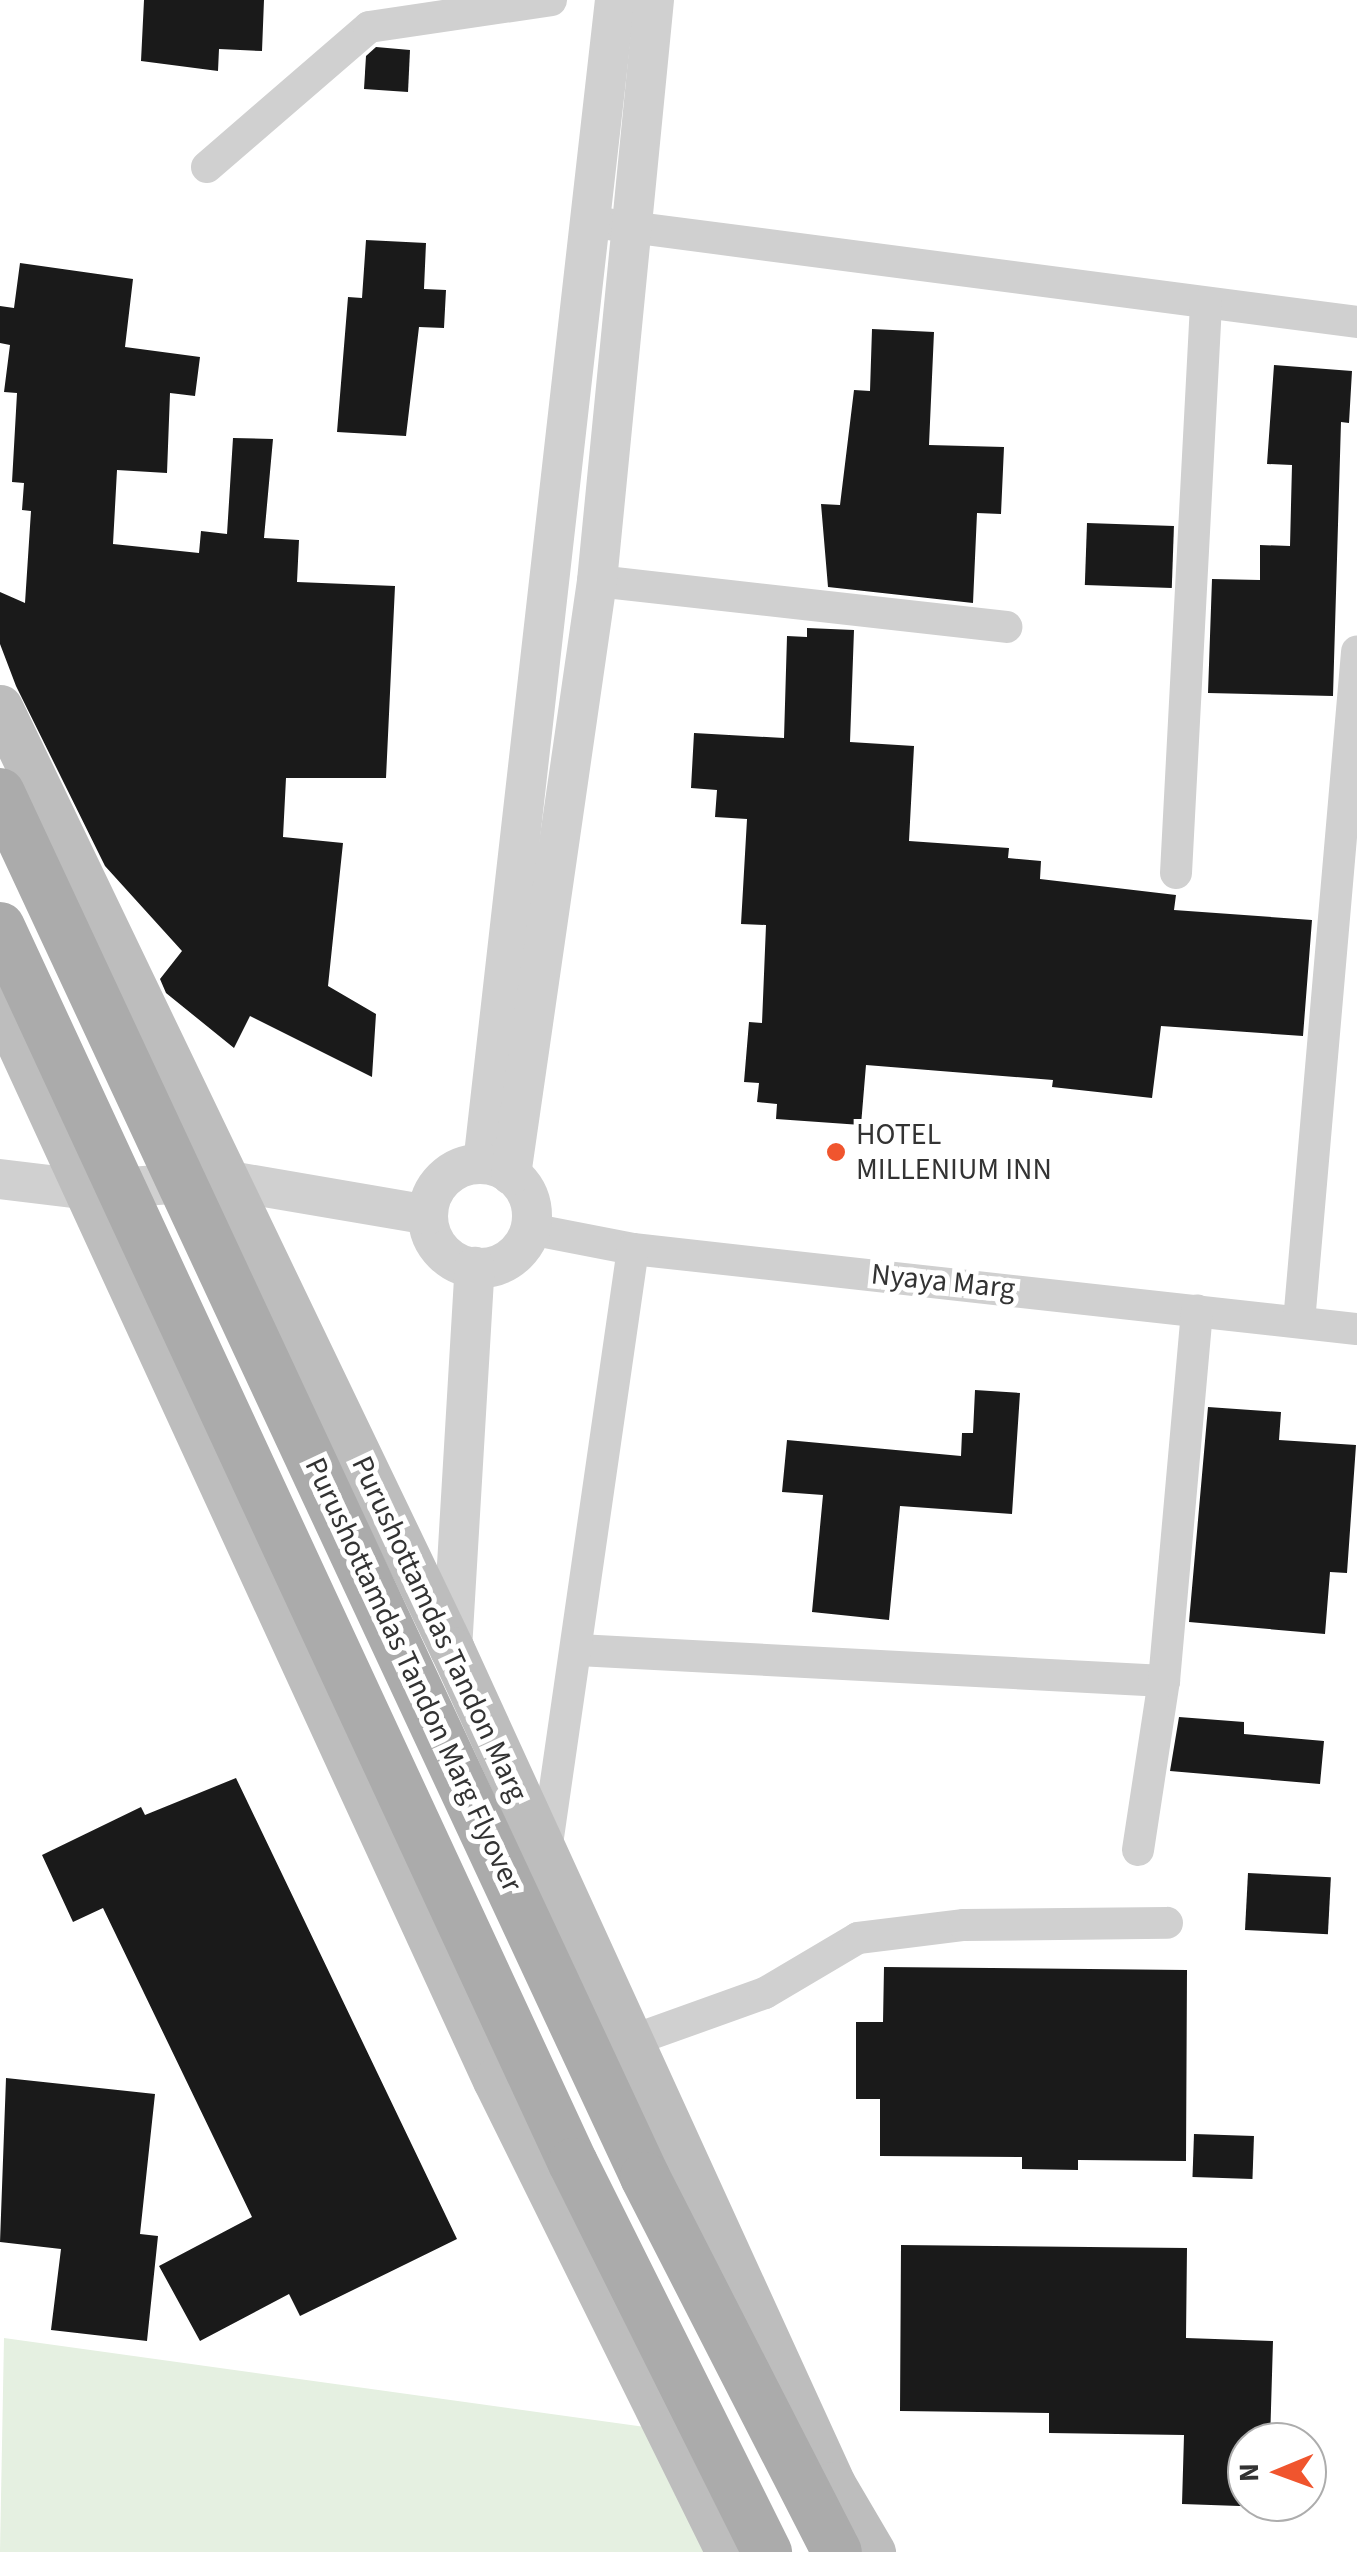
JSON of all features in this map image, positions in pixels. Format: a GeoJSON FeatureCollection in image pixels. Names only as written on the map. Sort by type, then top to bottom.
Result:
{"type":"FeatureCollection","features":[{"type":"Feature","properties":{"kind":"main road","name":"Purushottamdas Tandon Marg"},"geometry":{"type":"LineString","coordinates":[[0,707],[452,1649],[832,2484],[873,2552]]}},
{"type":"Feature","properties":{"kind":"main road","name":"Purushottamdas Tandon Marg Flyover"},"geometry":{"type":"LineString","coordinates":[[0,793],[645,2177],[837,2552]]}},
{"type":"Feature","properties":{"kind":"main road","name":"Purushottamdas Tandon Marg Flyover"},"geometry":{"type":"LineString","coordinates":[[0,927],[573,2163],[767,2552]]}},
{"type":"Feature","properties":{"kind":"main road"},"geometry":{"type":"LineString","coordinates":[[0,1002],[90,1190],[495,2080],[728,2552]]}},
{"type":"Feature","properties":{"kind":"street"},"geometry":{"type":"LineString","coordinates":[[207,166],[369,27],[551,0]]}},
{"type":"Feature","properties":{"kind":"street"},"geometry":{"type":"LineString","coordinates":[[497,1169],[597,582],[615,0]]}},
{"type":"Feature","properties":{"kind":"street"},"geometry":{"type":"LineString","coordinates":[[497,1169],[610,224],[654,0]]}},
{"type":"Feature","properties":{"kind":"street"},"geometry":{"type":"LineString","coordinates":[[610,224],[1357,322]]}},
{"type":"Feature","properties":{"kind":"street"},"geometry":{"type":"LineString","coordinates":[[1176,873],[1206,304]]}},
{"type":"Feature","properties":{"kind":"street"},"geometry":{"type":"LineString","coordinates":[[597,582],[1006,627]]}},
{"type":"Feature","properties":{"kind":"street"},"geometry":{"type":"LineString","coordinates":[[1299,1322],[1357,652]]}},
{"type":"Feature","properties":{"kind":"street"},"geometry":{"type":"LineString","coordinates":[[497,1169],[529,1200],[530,1230],[503,1262],[475,1267],[441,1250],[428,1215],[439,1184],[497,1169]]}},
{"type":"Feature","properties":{"kind":"street"},"geometry":{"type":"LineString","coordinates":[[0,1179],[90,1190],[224,1180],[428,1215]]}},
{"type":"Feature","properties":{"kind":"street","name":"Nyaya Marg"},"geometry":{"type":"LineString","coordinates":[[530,1230],[632,1249],[1357,1329]]}},
{"type":"Feature","properties":{"kind":"street"},"geometry":{"type":"LineString","coordinates":[[545,1858],[578,1650],[632,1249]]}},
{"type":"Feature","properties":{"kind":"street"},"geometry":{"type":"LineString","coordinates":[[452,1649],[475,1267]]}},
{"type":"Feature","properties":{"kind":"street"},"geometry":{"type":"LineString","coordinates":[[1138,1850],[1164,1681],[1197,1310]]}},
{"type":"Feature","properties":{"kind":"street"},"geometry":{"type":"LineString","coordinates":[[578,1650],[1164,1681]]}},
{"type":"Feature","properties":{"kind":"street"},"geometry":{"type":"LineString","coordinates":[[628,2042],[765,1993],[858,1938],[964,1925],[1167,1924]]}},
{"type":"Feature","properties":{"kind":"green space"},"geometry":{"type":"Polygon","coordinates":[[[4,2338],[674,2431],[747,2552],[0,2552],[4,2338]]]}},
{"type":"Feature","properties":{"kind":"building"},"geometry":{"type":"Polygon","coordinates":[[[144,0],[264,0],[262,51],[219,49],[218,71],[141,61],[144,0]]]}},
{"type":"Feature","properties":{"kind":"building"},"geometry":{"type":"Polygon","coordinates":[[[376,47],[410,50],[408,92],[364,89],[366,56],[376,47]]]}},
{"type":"Feature","properties":{"kind":"building"},"geometry":{"type":"Polygon","coordinates":[[[366,240],[426,243],[424,289],[446,290],[444,328],[419,327],[406,436],[337,432],[348,297],[362,298],[366,240]]]}},
{"type":"Feature","properties":{"kind":"building"},"geometry":{"type":"Polygon","coordinates":[[[20,263],[133,279],[125,347],[200,357],[195,396],[170,393],[167,473],[117,470],[113,544],[199,553],[201,531],[227,534],[233,438],[273,439],[264,538],[299,540],[297,582],[395,586],[386,778],[286,778],[283,837],[343,843],[328,986],[376,1014],[372,1077],[250,1016],[234,1048],[166,993],[160,979],[182,951],[105,866],[16,686],[0,644],[0,592],[25,603],[31,511],[22,510],[24,483],[12,482],[17,393],[4,392],[10,345],[0,343],[0,306],[14,308],[20,263]]]}},
{"type":"Feature","properties":{"kind":"building"},"geometry":{"type":"Polygon","coordinates":[[[872,329],[934,332],[929,445],[1004,447],[1001,514],[977,513],[973,603],[828,587],[821,504],[840,505],[854,390],[870,391],[872,329]]]}},
{"type":"Feature","properties":{"kind":"building"},"geometry":{"type":"Polygon","coordinates":[[[1274,365],[1352,371],[1349,423],[1341,422],[1333,696],[1208,693],[1212,579],[1260,580],[1260,545],[1290,546],[1292,465],[1267,464],[1274,365]]]}},
{"type":"Feature","properties":{"kind":"building"},"geometry":{"type":"Polygon","coordinates":[[[1087,523],[1174,526],[1172,588],[1085,585],[1087,523]]]}},
{"type":"Feature","properties":{"kind":"building"},"geometry":{"type":"Polygon","coordinates":[[[807,628],[854,630],[850,742],[914,746],[909,841],[1009,848],[1008,858],[1041,861],[1040,879],[1176,895],[1174,910],[1312,920],[1303,1036],[1161,1026],[1152,1098],[1052,1087],[1053,1080],[866,1065],[861,1125],[776,1119],[777,1104],[757,1102],[759,1083],[744,1082],[749,1022],[762,1023],[766,925],[741,924],[747,819],[715,817],[717,790],[691,788],[694,733],[784,738],[787,636],[807,637],[807,628]]]}},
{"type":"Feature","properties":{"kind":"building"},"geometry":{"type":"Polygon","coordinates":[[[975,1390],[1020,1393],[1012,1514],[900,1506],[889,1620],[812,1612],[823,1495],[782,1492],[787,1440],[961,1456],[962,1433],[973,1433],[975,1390]]]}},
{"type":"Feature","properties":{"kind":"building"},"geometry":{"type":"Polygon","coordinates":[[[1208,1407],[1281,1412],[1279,1440],[1356,1445],[1347,1573],[1330,1572],[1325,1634],[1189,1622],[1208,1407]]]}},
{"type":"Feature","properties":{"kind":"building"},"geometry":{"type":"Polygon","coordinates":[[[1179,1717],[1244,1722],[1244,1734],[1324,1741],[1320,1784],[1170,1771],[1179,1717]]]}},
{"type":"Feature","properties":{"kind":"building"},"geometry":{"type":"Polygon","coordinates":[[[236,1778],[457,2239],[300,2316],[289,2294],[200,2341],[159,2266],[252,2217],[103,1908],[73,1922],[42,1855],[141,1807],[145,1815],[236,1778]]]}},
{"type":"Feature","properties":{"kind":"building"},"geometry":{"type":"Polygon","coordinates":[[[1248,1873],[1331,1877],[1328,1934],[1245,1930],[1248,1873]]]}},
{"type":"Feature","properties":{"kind":"building"},"geometry":{"type":"Polygon","coordinates":[[[884,1967],[1187,1970],[1186,2161],[1078,2160],[1078,2170],[1022,2169],[1022,2157],[880,2156],[880,2099],[856,2099],[856,2022],[883,2022],[884,1967]]]}},
{"type":"Feature","properties":{"kind":"building"},"geometry":{"type":"Polygon","coordinates":[[[6,2078],[155,2094],[140,2234],[158,2236],[147,2341],[51,2330],[61,2249],[0,2242],[6,2078]]]}},
{"type":"Feature","properties":{"kind":"building"},"geometry":{"type":"Polygon","coordinates":[[[1194,2134],[1254,2136],[1252,2179],[1192,2177],[1194,2134]]]}},
{"type":"Feature","properties":{"kind":"building"},"geometry":{"type":"Polygon","coordinates":[[[901,2245],[1187,2248],[1186,2338],[1273,2341],[1271,2422],[1227,2422],[1227,2506],[1182,2504],[1184,2435],[1049,2433],[1049,2413],[900,2411],[901,2245]]]}},
{"type":"Feature","properties":{"kind":"place","name":"HOTEL MILLENIUM INN"},"geometry":{"type":"Point","coordinates":[836,1152]}}]}
